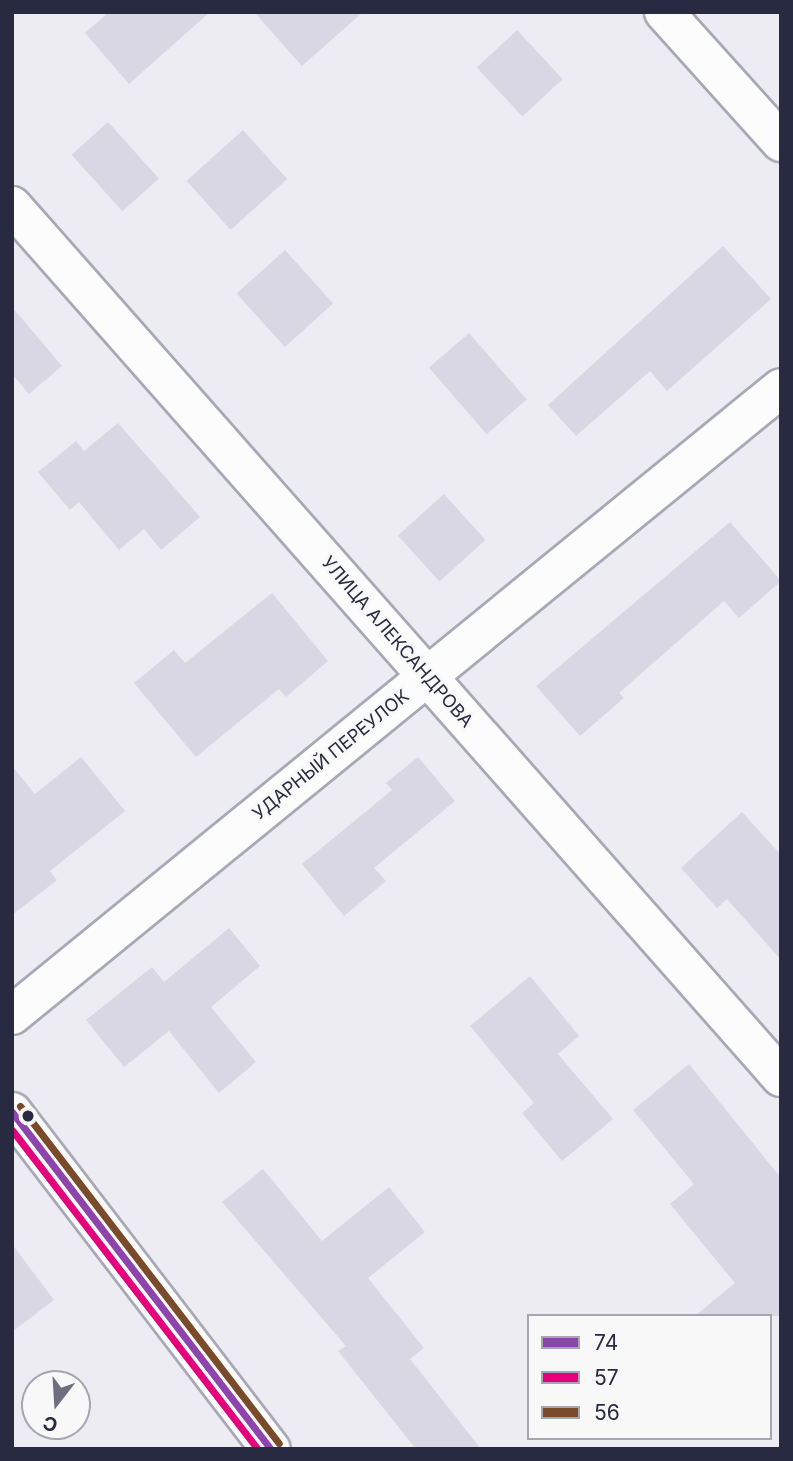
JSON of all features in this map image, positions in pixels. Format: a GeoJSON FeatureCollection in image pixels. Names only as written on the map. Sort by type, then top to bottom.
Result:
{"type":"FeatureCollection","features":[{"type":"Feature","properties":{"kind":"street"},"geometry":{"type":"LineString","coordinates":[[664,12],[781,142]]}},
{"type":"Feature","properties":{"kind":"street","name":"УЛИЦА АЛЕКСАНДРОВА"},"geometry":{"type":"LineString","coordinates":[[12,206],[781,1077]]}},
{"type":"Feature","properties":{"kind":"street","name":"УДАРНЫЙ ПЕРЕУЛОК"},"geometry":{"type":"LineString","coordinates":[[12,1016],[781,388]]}},
{"type":"Feature","properties":{"kind":"street"},"geometry":{"type":"LineString","coordinates":[[12,1111],[271,1449]]}},
{"type":"Feature","properties":{"kind":"building"},"geometry":{"type":"Polygon","coordinates":[[[109,12],[210,12],[129,84],[85,33],[109,12]]]}},
{"type":"Feature","properties":{"kind":"building"},"geometry":{"type":"Polygon","coordinates":[[[254,12],[363,12],[302,66],[254,12]]]}},
{"type":"Feature","properties":{"kind":"building"},"geometry":{"type":"Polygon","coordinates":[[[517,30],[563,79],[522,117],[477,68],[517,30]]]}},
{"type":"Feature","properties":{"kind":"building"},"geometry":{"type":"Polygon","coordinates":[[[108,122],[159,178],[122,211],[72,155],[108,122]]]}},
{"type":"Feature","properties":{"kind":"building"},"geometry":{"type":"Polygon","coordinates":[[[243,130],[287,179],[231,230],[187,181],[243,130]]]}},
{"type":"Feature","properties":{"kind":"building"},"geometry":{"type":"Polygon","coordinates":[[[723,246],[771,299],[667,391],[650,371],[576,436],[548,405],[723,246]]]}},
{"type":"Feature","properties":{"kind":"building"},"geometry":{"type":"Polygon","coordinates":[[[285,250],[333,304],[285,347],[237,293],[285,250]]]}},
{"type":"Feature","properties":{"kind":"building"},"geometry":{"type":"Polygon","coordinates":[[[12,307],[62,366],[29,394],[12,374],[12,307]]]}},
{"type":"Feature","properties":{"kind":"building"},"geometry":{"type":"Polygon","coordinates":[[[469,333],[527,399],[487,434],[429,368],[469,333]]]}},
{"type":"Feature","properties":{"kind":"building"},"geometry":{"type":"Polygon","coordinates":[[[118,423],[200,517],[161,550],[144,529],[119,550],[79,502],[70,510],[38,472],[76,441],[84,451],[118,423]]]}},
{"type":"Feature","properties":{"kind":"building"},"geometry":{"type":"Polygon","coordinates":[[[444,494],[485,540],[439,582],[398,535],[444,494]]]}},
{"type":"Feature","properties":{"kind":"building"},"geometry":{"type":"Polygon","coordinates":[[[730,522],[781,581],[739,618],[724,601],[619,693],[624,698],[580,736],[536,686],[730,522]]]}},
{"type":"Feature","properties":{"kind":"building"},"geometry":{"type":"Polygon","coordinates":[[[272,593],[328,661],[286,697],[279,689],[196,757],[134,683],[174,650],[185,663],[272,593]]]}},
{"type":"Feature","properties":{"kind":"building"},"geometry":{"type":"Polygon","coordinates":[[[81,757],[125,811],[50,871],[57,880],[12,915],[12,766],[35,794],[81,757]]]}},
{"type":"Feature","properties":{"kind":"building"},"geometry":{"type":"Polygon","coordinates":[[[418,757],[455,801],[374,868],[386,881],[344,916],[302,864],[392,790],[386,783],[418,757]]]}},
{"type":"Feature","properties":{"kind":"building"},"geometry":{"type":"Polygon","coordinates":[[[742,812],[781,855],[781,960],[727,899],[717,908],[681,868],[742,812]]]}},
{"type":"Feature","properties":{"kind":"building"},"geometry":{"type":"Polygon","coordinates":[[[229,928],[260,966],[211,1007],[256,1062],[219,1093],[169,1031],[124,1067],[86,1020],[152,967],[164,982],[229,928]]]}},
{"type":"Feature","properties":{"kind":"building"},"geometry":{"type":"Polygon","coordinates":[[[530,976],[579,1036],[558,1054],[613,1119],[562,1161],[522,1113],[534,1103],[470,1026],[530,976]]]}},
{"type":"Feature","properties":{"kind":"building"},"geometry":{"type":"Polygon","coordinates":[[[689,1064],[781,1178],[781,1316],[697,1314],[735,1283],[670,1204],[694,1184],[633,1110],[689,1064]]]}},
{"type":"Feature","properties":{"kind":"building"},"geometry":{"type":"Polygon","coordinates":[[[263,1169],[322,1241],[389,1187],[425,1232],[368,1278],[424,1348],[410,1359],[481,1449],[416,1449],[338,1351],[346,1346],[222,1202],[263,1169]]]}},
{"type":"Feature","properties":{"kind":"building"},"geometry":{"type":"Polygon","coordinates":[[[12,1244],[54,1300],[12,1332],[12,1244]]]}},
{"type":"Feature","properties":{"kind":"transit line","name":"56"},"geometry":{"type":"LineString","coordinates":[[20,1106],[279,1443]]}},
{"type":"Feature","properties":{"kind":"transit line","name":"74"},"geometry":{"type":"LineString","coordinates":[[12,1112],[271,1449]]}},
{"type":"Feature","properties":{"kind":"transit line","name":"57"},"geometry":{"type":"LineString","coordinates":[[12,1130],[258,1449]]}}]}
